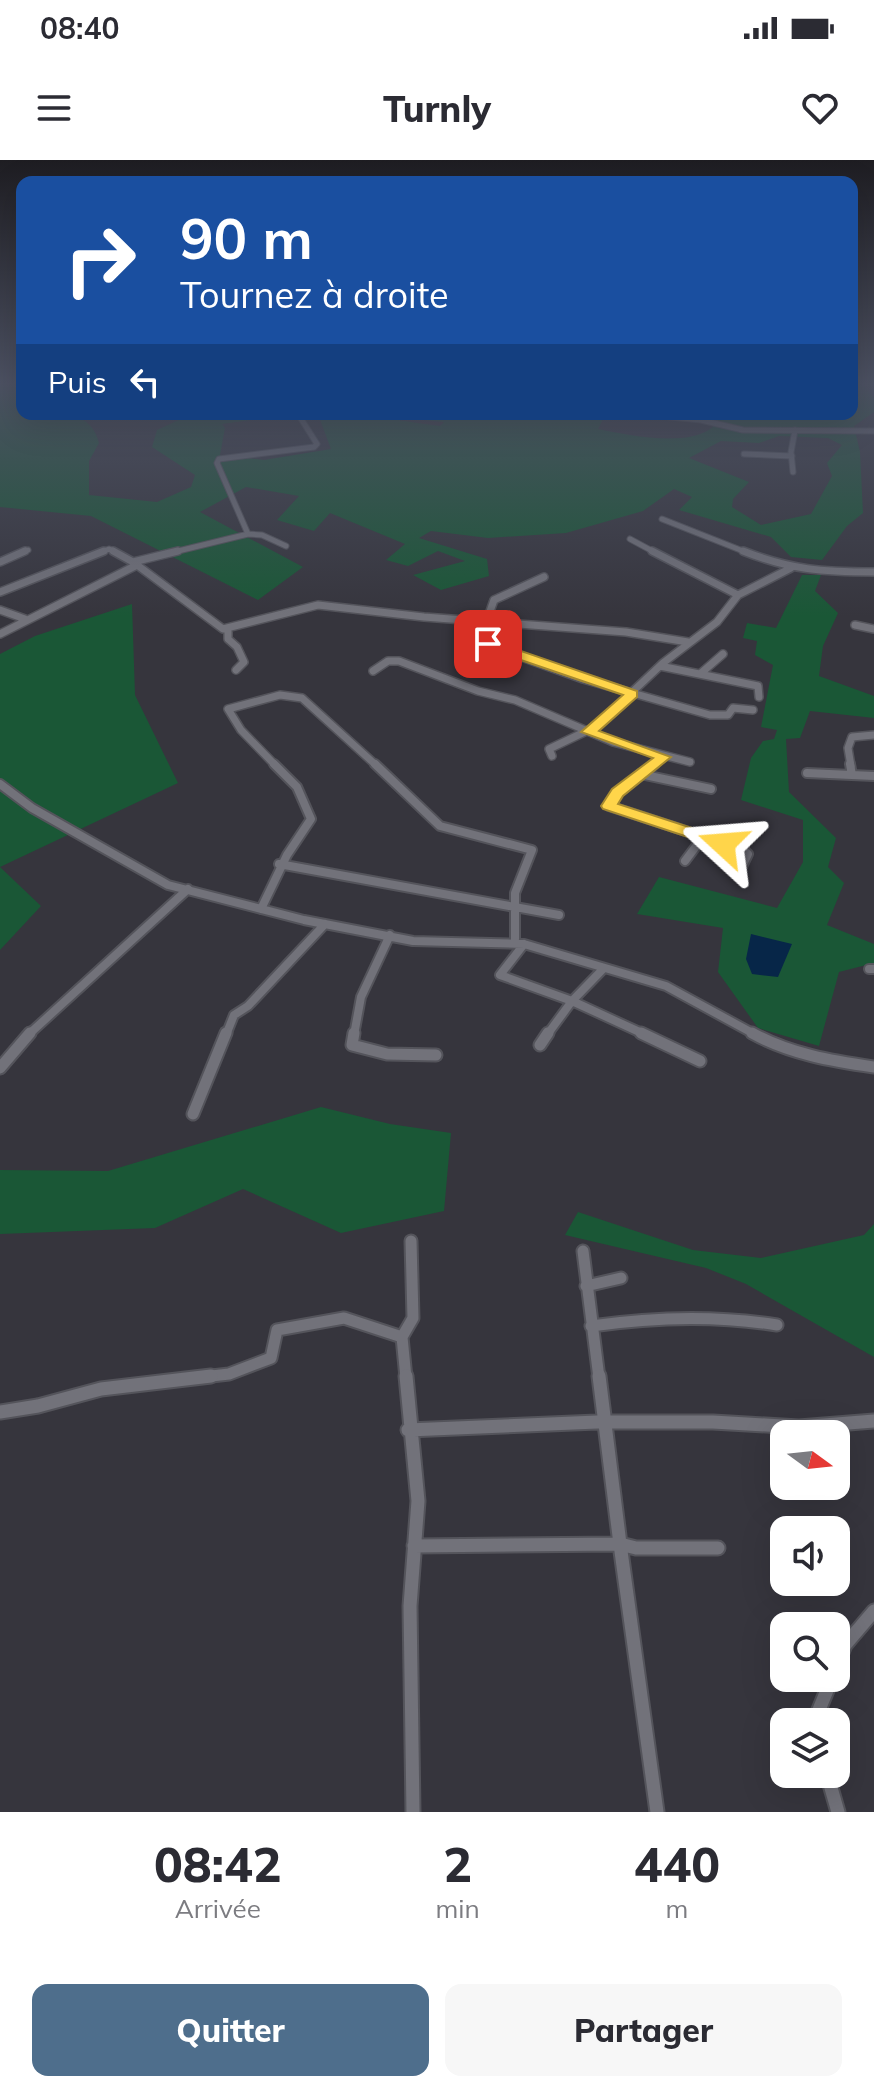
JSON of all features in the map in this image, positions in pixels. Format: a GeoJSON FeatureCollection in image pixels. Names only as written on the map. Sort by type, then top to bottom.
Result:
{"type":"FeatureCollection","features":[{"type":"Feature","properties":{"kind":"street"},"geometry":{"type":"LineString","coordinates":[[217,462],[248,534]]}},
{"type":"Feature","properties":{"kind":"street"},"geometry":{"type":"LineString","coordinates":[[792,462],[793,472]]}},
{"type":"Feature","properties":{"kind":"street"},"geometry":{"type":"LineString","coordinates":[[662,519],[791,568],[874,572]]}},
{"type":"Feature","properties":{"kind":"street"},"geometry":{"type":"LineString","coordinates":[[0,634],[135,564],[248,534],[262,535],[286,546]]}},
{"type":"Feature","properties":{"kind":"street"},"geometry":{"type":"LineString","coordinates":[[630,539],[663,556],[681,571],[738,595]]}},
{"type":"Feature","properties":{"kind":"street"},"geometry":{"type":"LineString","coordinates":[[0,592],[104,549],[135,564],[214,625],[228,629],[314,605],[626,632],[688,642]]}},
{"type":"Feature","properties":{"kind":"street"},"geometry":{"type":"LineString","coordinates":[[0,562],[28,550]]}},
{"type":"Feature","properties":{"kind":"street"},"geometry":{"type":"LineString","coordinates":[[552,756],[548,751],[552,747],[588,732],[688,642],[717,622],[738,595],[791,568]]}},
{"type":"Feature","properties":{"kind":"street"},"geometry":{"type":"LineString","coordinates":[[487,620],[494,600],[544,577]]}},
{"type":"Feature","properties":{"kind":"street"},"geometry":{"type":"LineString","coordinates":[[0,610],[25,619]]}},
{"type":"Feature","properties":{"kind":"street"},"geometry":{"type":"LineString","coordinates":[[504,621],[488,645],[633,694],[710,715],[729,714],[733,708],[753,710]]}},
{"type":"Feature","properties":{"kind":"street"},"geometry":{"type":"LineString","coordinates":[[855,625],[874,629]]}},
{"type":"Feature","properties":{"kind":"street"},"geometry":{"type":"LineString","coordinates":[[228,629],[228,639],[237,647],[244,662],[236,670]]}},
{"type":"Feature","properties":{"kind":"street"},"geometry":{"type":"LineString","coordinates":[[700,674],[723,654]]}},
{"type":"Feature","properties":{"kind":"street"},"geometry":{"type":"LineString","coordinates":[[373,671],[388,661],[399,661],[478,691],[515,700],[588,732],[664,757],[690,762]]}},
{"type":"Feature","properties":{"kind":"street"},"geometry":{"type":"LineString","coordinates":[[660,666],[758,686],[759,697]]}},
{"type":"Feature","properties":{"kind":"street"},"geometry":{"type":"LineString","coordinates":[[261,909],[280,864],[311,819],[297,787],[241,730],[228,709],[280,695],[302,698],[440,826],[532,850],[519,877],[511,905],[520,942],[500,975],[572,1001],[700,1061]]}},
{"type":"Feature","properties":{"kind":"street"},"geometry":{"type":"LineString","coordinates":[[852,775],[848,748],[852,737],[874,735]]}},
{"type":"Feature","properties":{"kind":"street"},"geometry":{"type":"LineString","coordinates":[[664,757],[618,793],[609,806],[747,852],[739,873]]}},
{"type":"Feature","properties":{"kind":"street"},"geometry":{"type":"LineString","coordinates":[[807,773],[874,776]]}},
{"type":"Feature","properties":{"kind":"street"},"geometry":{"type":"LineString","coordinates":[[640,774],[711,789]]}},
{"type":"Feature","properties":{"kind":"street"},"geometry":{"type":"LineString","coordinates":[[0,784],[32,808],[168,885],[325,924],[413,941],[520,942],[666,986],[775,1046],[830,1061],[874,1067]]}},
{"type":"Feature","properties":{"kind":"street"},"geometry":{"type":"LineString","coordinates":[[685,861],[703,837]]}},
{"type":"Feature","properties":{"kind":"street"},"geometry":{"type":"LineString","coordinates":[[280,864],[559,915]]}},
{"type":"Feature","properties":{"kind":"street"},"geometry":{"type":"LineString","coordinates":[[0,1068],[13,1050],[51,1012],[187,889]]}},
{"type":"Feature","properties":{"kind":"street"},"geometry":{"type":"LineString","coordinates":[[193,1114],[234,1015],[248,1006],[325,924]]}},
{"type":"Feature","properties":{"kind":"street"},"geometry":{"type":"LineString","coordinates":[[390,936],[361,997],[352,1045],[387,1054],[436,1055]]}},
{"type":"Feature","properties":{"kind":"street"},"geometry":{"type":"LineString","coordinates":[[540,1045],[572,1001],[604,968]]}},
{"type":"Feature","properties":{"kind":"street"},"geometry":{"type":"LineString","coordinates":[[411,1241],[413,1318],[402,1337],[418,1501],[410,1606],[413,1812]]}},
{"type":"Feature","properties":{"kind":"street"},"geometry":{"type":"LineString","coordinates":[[583,1251],[603,1422],[657,1812]]}},
{"type":"Feature","properties":{"kind":"street"},"geometry":{"type":"LineString","coordinates":[[586,1286],[621,1278]]}},
{"type":"Feature","properties":{"kind":"street"},"geometry":{"type":"LineString","coordinates":[[0,1412],[38,1406],[101,1389],[229,1374],[271,1358],[277,1330],[344,1318],[402,1337]]}},
{"type":"Feature","properties":{"kind":"street"},"geometry":{"type":"LineString","coordinates":[[591,1326],[633,1320],[736,1319],[777,1325]]}},
{"type":"Feature","properties":{"kind":"street"},"geometry":{"type":"LineString","coordinates":[[410,1430],[603,1422],[713,1422],[799,1427],[874,1421]]}},
{"type":"Feature","properties":{"kind":"street"},"geometry":{"type":"LineString","coordinates":[[414,1546],[620,1544],[636,1548],[718,1548]]}},
{"type":"Feature","properties":{"kind":"street"},"geometry":{"type":"LineString","coordinates":[[850,1639],[874,1611]]}},
{"type":"Feature","properties":{"kind":"street"},"geometry":{"type":"LineString","coordinates":[[831,1788],[838,1812]]}},
{"type":"Feature","properties":{"kind":"green space"},"geometry":{"type":"Polygon","coordinates":[[[0,462],[89,462],[89,495],[157,502],[191,487],[195,475],[175,462],[699,462],[749,482],[733,499],[732,507],[761,525],[811,514],[832,476],[828,462],[860,462],[863,513],[847,526],[822,560],[791,557],[771,537],[679,510],[692,497],[674,489],[643,511],[566,533],[488,538],[431,531],[419,538],[487,559],[489,576],[441,590],[413,575],[465,561],[438,551],[408,566],[386,560],[405,544],[330,513],[314,531],[277,520],[299,496],[246,487],[200,512],[303,567],[258,600],[91,516],[0,507],[0,462]]]}},
{"type":"Feature","properties":{"kind":"green space"},"geometry":{"type":"Polygon","coordinates":[[[802,575],[821,575],[815,591],[838,613],[823,646],[819,676],[874,696],[874,718],[810,711],[800,738],[786,739],[789,792],[836,838],[828,867],[844,883],[827,925],[874,944],[874,963],[839,972],[819,1046],[758,1028],[718,972],[723,928],[637,914],[659,877],[777,908],[803,862],[803,820],[741,800],[751,758],[763,741],[774,739],[777,730],[761,727],[773,665],[755,655],[757,641],[743,638],[747,623],[776,628],[802,575]]]}},
{"type":"Feature","properties":{"kind":"green space"},"geometry":{"type":"Polygon","coordinates":[[[132,604],[135,695],[178,783],[0,867],[0,654],[35,636],[132,604]]]}},
{"type":"Feature","properties":{"kind":"green space"},"geometry":{"type":"Polygon","coordinates":[[[0,867],[41,906],[0,950],[0,867]]]}},
{"type":"Feature","properties":{"kind":"green space"},"geometry":{"type":"Polygon","coordinates":[[[321,1107],[390,1124],[451,1133],[444,1211],[341,1233],[243,1189],[155,1228],[0,1234],[0,1170],[108,1171],[321,1107]]]}},
{"type":"Feature","properties":{"kind":"green space"},"geometry":{"type":"Polygon","coordinates":[[[578,1212],[693,1250],[761,1258],[864,1235],[874,1224],[874,1357],[746,1284],[706,1268],[565,1235],[578,1212]]]}},
{"type":"Feature","properties":{"kind":"water"},"geometry":{"type":"Polygon","coordinates":[[[751,934],[792,944],[778,977],[752,974],[746,959],[751,934]]]}},
{"type":"Feature","properties":{"kind":"route"},"geometry":{"type":"LineString","coordinates":[[488,644],[633,694],[588,732],[664,757],[618,793],[609,806],[723,844]]}}]}
